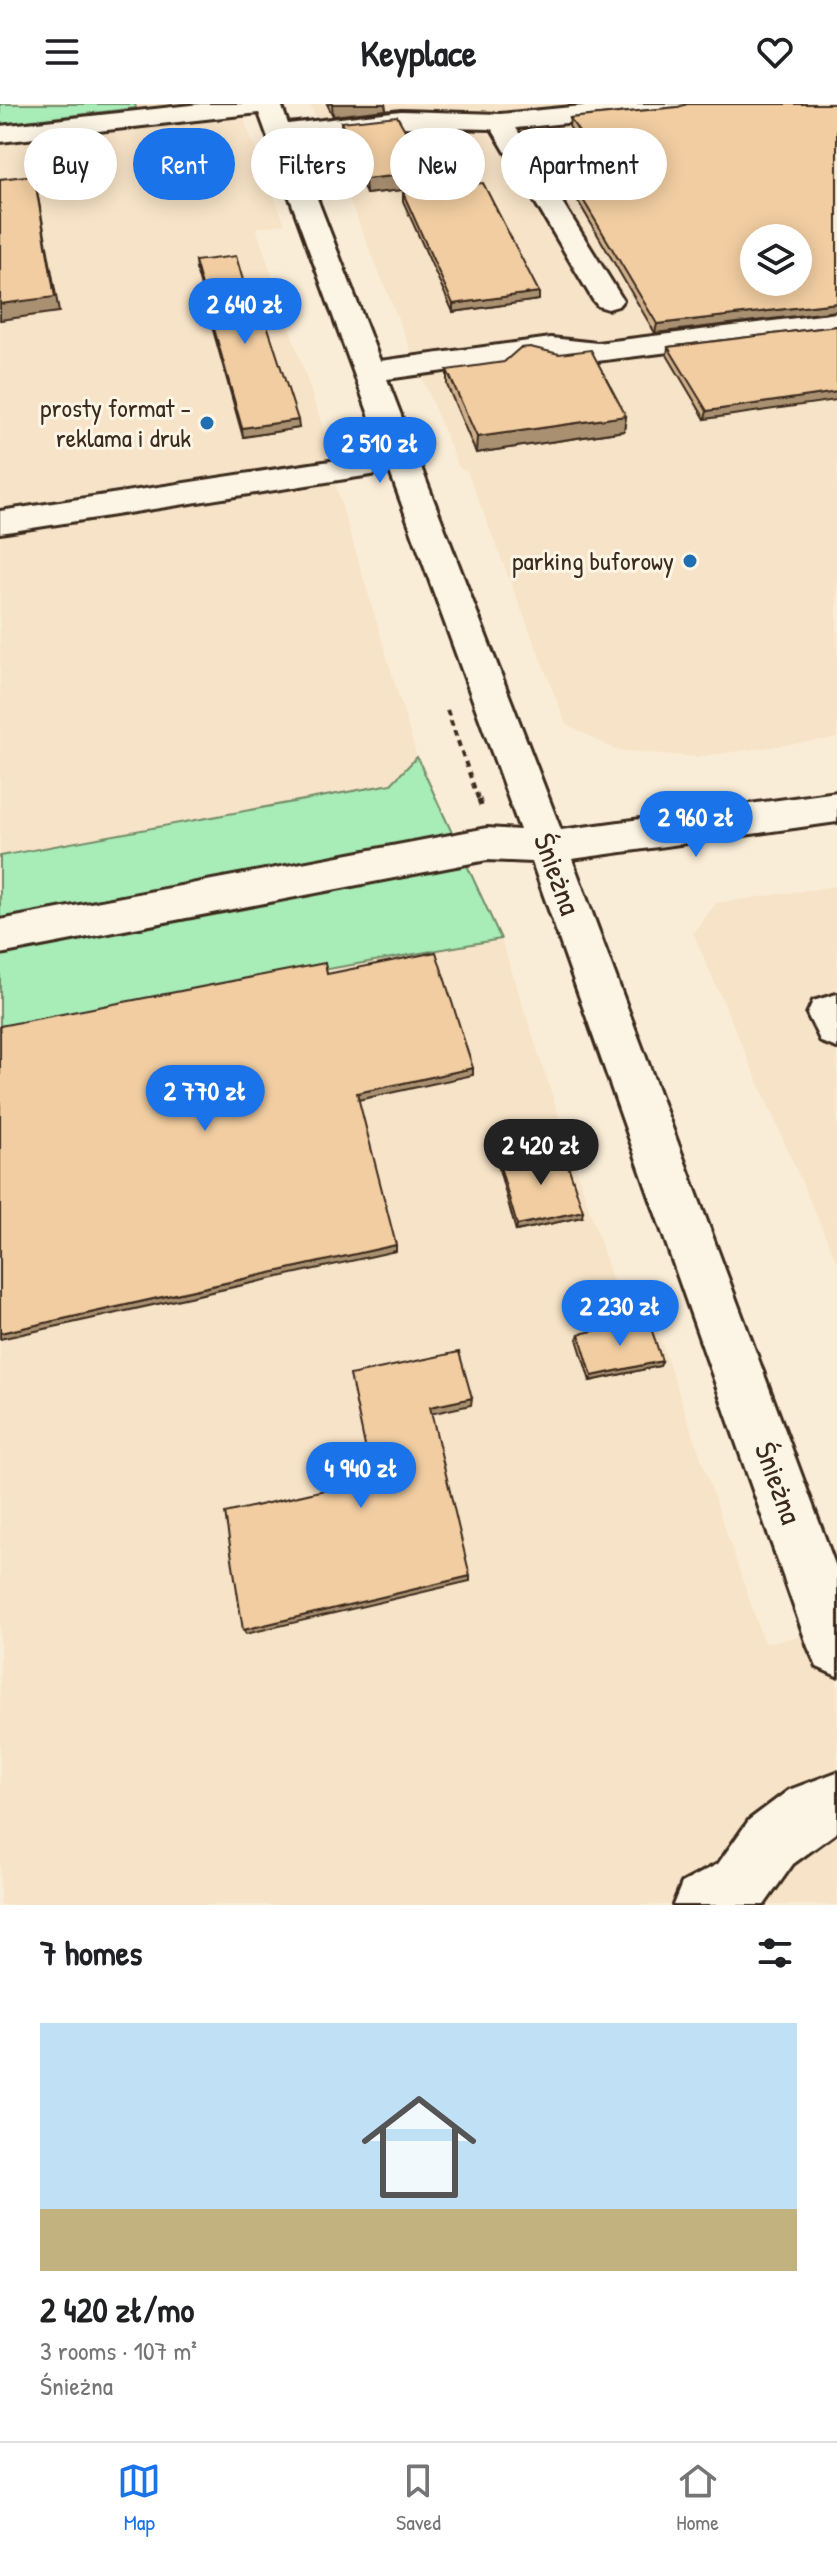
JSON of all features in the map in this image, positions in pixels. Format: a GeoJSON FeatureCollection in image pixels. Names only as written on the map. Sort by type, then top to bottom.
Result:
{"type":"FeatureCollection","features":[{"type":"Feature","properties":{"kind":"street"},"geometry":{"type":"LineString","coordinates":[[0,134],[273,118],[500,122],[677,104]]}},
{"type":"Feature","properties":{"kind":"street","name":"Śnieżna"},"geometry":{"type":"LineString","coordinates":[[273,118],[547,847],[834,1639]]}},
{"type":"Feature","properties":{"kind":"street"},"geometry":{"type":"LineString","coordinates":[[500,122],[608,300]]}},
{"type":"Feature","properties":{"kind":"street"},"geometry":{"type":"LineString","coordinates":[[368,372],[551,347],[597,352],[837,322]]}},
{"type":"Feature","properties":{"kind":"street"},"geometry":{"type":"LineString","coordinates":[[0,522],[401,460]]}},
{"type":"Feature","properties":{"kind":"street"},"geometry":{"type":"LineString","coordinates":[[0,937],[487,844],[547,847],[837,807]]}},
{"type":"Feature","properties":{"kind":"street"},"geometry":{"type":"LineString","coordinates":[[837,1012],[829,1014],[837,1029]]}},
{"type":"Feature","properties":{"kind":"street"},"geometry":{"type":"LineString","coordinates":[[704,1905],[740,1886],[771,1842],[811,1812],[837,1802]]}},
{"type":"Feature","properties":{"kind":"shaded area"},"geometry":{"type":"Polygon","coordinates":[[[135,104],[238,104],[251,137],[251,200],[276,200],[285,224],[256,228],[331,451],[326,453],[417,757],[391,784],[0,856],[0,124],[135,108],[135,104]]]}},
{"type":"Feature","properties":{"kind":"shaded area"},"geometry":{"type":"Polygon","coordinates":[[[310,104],[837,104],[837,738],[696,757],[616,750],[566,724],[467,471],[459,468],[349,200],[374,200],[374,128],[320,128],[310,104]]]}},
{"type":"Feature","properties":{"kind":"shaded area"},"geometry":{"type":"Polygon","coordinates":[[[837,886],[837,1263],[693,933],[716,903],[837,886]]]}},
{"type":"Feature","properties":{"kind":"shaded area"},"geometry":{"type":"Polygon","coordinates":[[[501,939],[625,1318],[652,1314],[764,1643],[837,1630],[837,1905],[0,1905],[0,1026],[501,939]]]}},
{"type":"Feature","properties":{"kind":"green space"},"geometry":{"type":"Polygon","coordinates":[[[0,104],[135,104],[136,108],[0,124],[0,104]]]}},
{"type":"Feature","properties":{"kind":"green space"},"geometry":{"type":"Polygon","coordinates":[[[417,757],[501,939],[0,1026],[0,856],[391,784],[417,757]]]}},
{"type":"Feature","properties":{"kind":"building"},"geometry":{"type":"Polygon","coordinates":[[[687,104],[837,104],[837,303],[657,324],[583,200],[667,200],[667,128],[576,128],[570,118],[687,104]]]}},
{"type":"Feature","properties":{"kind":"building"},"geometry":{"type":"Polygon","coordinates":[[[397,116],[404,128],[390,128],[390,176],[374,178],[374,128],[344,128],[341,122],[397,116]]]}},
{"type":"Feature","properties":{"kind":"building"},"geometry":{"type":"Polygon","coordinates":[[[24,176],[24,200],[38,200],[55,297],[0,304],[0,179],[24,176]]]}},
{"type":"Feature","properties":{"kind":"building"},"geometry":{"type":"Polygon","coordinates":[[[485,187],[539,292],[453,304],[406,200],[485,200],[485,187]]]}},
{"type":"Feature","properties":{"kind":"building"},"geometry":{"type":"Polygon","coordinates":[[[236,256],[249,301],[259,300],[298,420],[242,428],[195,261],[236,256]]]}},
{"type":"Feature","properties":{"kind":"building"},"geometry":{"type":"Polygon","coordinates":[[[837,326],[837,392],[707,411],[668,347],[837,326]]]}},
{"type":"Feature","properties":{"kind":"building"},"geometry":{"type":"Polygon","coordinates":[[[530,347],[559,354],[591,350],[626,416],[477,437],[447,370],[504,362],[520,348],[530,347]]]}},
{"type":"Feature","properties":{"kind":"building"},"geometry":{"type":"Polygon","coordinates":[[[436,952],[473,1068],[357,1093],[396,1245],[0,1333],[0,1026],[325,963],[327,974],[436,952]]]}},
{"type":"Feature","properties":{"kind":"building"},"geometry":{"type":"Polygon","coordinates":[[[563,1150],[583,1211],[517,1225],[499,1163],[563,1150]]]}},
{"type":"Feature","properties":{"kind":"building"},"geometry":{"type":"Polygon","coordinates":[[[648,1319],[662,1361],[592,1376],[579,1334],[648,1319]]]}},
{"type":"Feature","properties":{"kind":"building"},"geometry":{"type":"Polygon","coordinates":[[[459,1352],[472,1398],[430,1407],[470,1576],[243,1630],[225,1513],[372,1479],[350,1375],[459,1352]]]}},
{"type":"Feature","properties":{"kind":"place","name":"prosty format - reklama i druk"},"geometry":{"type":"Point","coordinates":[207,423]}},
{"type":"Feature","properties":{"kind":"place","name":"parking buforowy"},"geometry":{"type":"Point","coordinates":[690,561]}}]}
